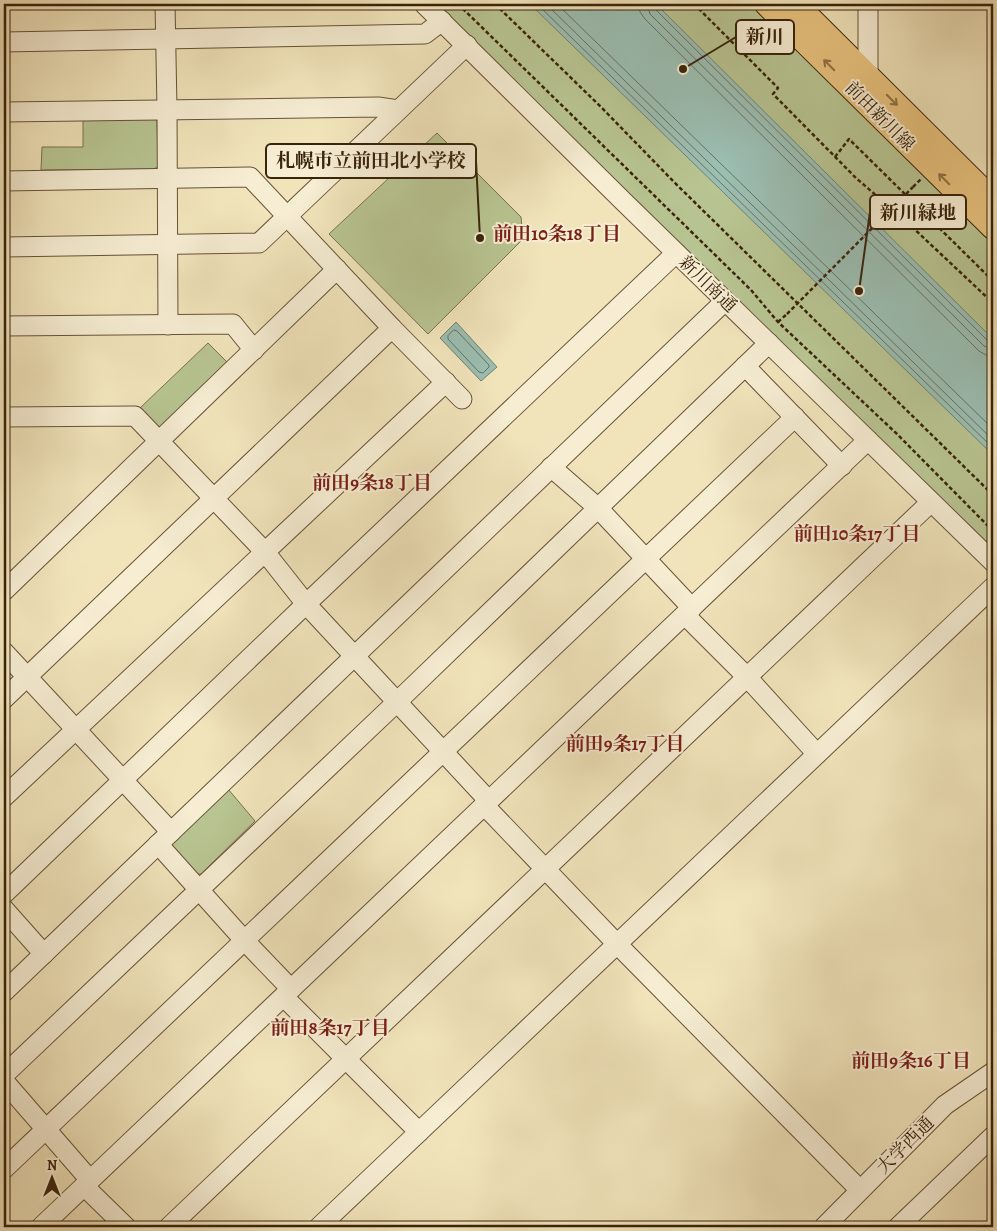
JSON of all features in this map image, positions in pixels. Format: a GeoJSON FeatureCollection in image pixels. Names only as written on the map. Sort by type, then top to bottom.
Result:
{"type":"FeatureCollection","features":[{"type":"Feature","properties":{"kind":"main road","name":"前田新川線"},"geometry":{"type":"LineString","coordinates":[[768,4],[990,208]]}},
{"type":"Feature","properties":{"kind":"main road","name":"前田新川線"},"geometry":{"type":"LineString","coordinates":[[795,4],[868,76],[990,208]]}},
{"type":"Feature","properties":{"kind":"street"},"geometry":{"type":"LineString","coordinates":[[165,4],[168,325]]}},
{"type":"Feature","properties":{"kind":"street","name":"新川南通"},"geometry":{"type":"LineString","coordinates":[[424,4],[993,562]]}},
{"type":"Feature","properties":{"kind":"street"},"geometry":{"type":"LineString","coordinates":[[868,4],[868,76]]}},
{"type":"Feature","properties":{"kind":"street"},"geometry":{"type":"LineString","coordinates":[[4,42],[425,34],[442,21]]}},
{"type":"Feature","properties":{"kind":"street"},"geometry":{"type":"LineString","coordinates":[[4,247],[259,243],[467,45]]}},
{"type":"Feature","properties":{"kind":"street"},"geometry":{"type":"LineString","coordinates":[[4,112],[378,107],[398,110]]}},
{"type":"Feature","properties":{"kind":"street"},"geometry":{"type":"LineString","coordinates":[[4,180],[250,177],[392,328],[462,399]]}},
{"type":"Feature","properties":{"kind":"street"},"geometry":{"type":"LineString","coordinates":[[4,894],[676,253]]}},
{"type":"Feature","properties":{"kind":"street"},"geometry":{"type":"LineString","coordinates":[[4,591],[337,269]]}},
{"type":"Feature","properties":{"kind":"street"},"geometry":{"type":"LineString","coordinates":[[4,992],[725,300]]}},
{"type":"Feature","properties":{"kind":"street"},"geometry":{"type":"LineString","coordinates":[[4,326],[233,324],[254,350]]}},
{"type":"Feature","properties":{"kind":"street"},"geometry":{"type":"LineString","coordinates":[[4,699],[392,328]]}},
{"type":"Feature","properties":{"kind":"street"},"geometry":{"type":"LineString","coordinates":[[4,1076],[398,701],[769,343]]}},
{"type":"Feature","properties":{"kind":"street"},"geometry":{"type":"LineString","coordinates":[[745,366],[842,466]]}},
{"type":"Feature","properties":{"kind":"street"},"geometry":{"type":"LineString","coordinates":[[4,797],[446,382]]}},
{"type":"Feature","properties":{"kind":"street"},"geometry":{"type":"LineString","coordinates":[[4,417],[135,416],[265,552],[306,604],[444,751],[545,870],[860,1190]]}},
{"type":"Feature","properties":{"kind":"street"},"geometry":{"type":"LineString","coordinates":[[4,1169],[795,417]]}},
{"type":"Feature","properties":{"kind":"street"},"geometry":{"type":"LineString","coordinates":[[41,1227],[868,440]]}},
{"type":"Feature","properties":{"kind":"street"},"geometry":{"type":"LineString","coordinates":[[551,467],[598,508],[646,559],[689,611],[817,754]]}},
{"type":"Feature","properties":{"kind":"street"},"geometry":{"type":"LineString","coordinates":[[169,1227],[931,502]]}},
{"type":"Feature","properties":{"kind":"street"},"geometry":{"type":"LineString","coordinates":[[319,1227],[993,587]]}},
{"type":"Feature","properties":{"kind":"street"},"geometry":{"type":"LineString","coordinates":[[4,652],[123,780],[199,890],[244,940],[287,993],[346,1058],[419,1132]]}},
{"type":"Feature","properties":{"kind":"street"},"geometry":{"type":"LineString","coordinates":[[4,909],[44,954]]}},
{"type":"Feature","properties":{"kind":"street","name":"大学西通"},"geometry":{"type":"LineString","coordinates":[[832,1224],[860,1190],[945,1105],[993,1072]]}},
{"type":"Feature","properties":{"kind":"street"},"geometry":{"type":"LineString","coordinates":[[4,1081],[126,1227]]}},
{"type":"Feature","properties":{"kind":"street"},"geometry":{"type":"LineString","coordinates":[[898,1227],[993,1136]]}},
{"type":"Feature","properties":{"kind":"path"},"geometry":{"type":"LineString","coordinates":[[458,4],[751,290],[778,322],[897,434],[993,531]]}},
{"type":"Feature","properties":{"kind":"path"},"geometry":{"type":"LineString","coordinates":[[495,4],[993,495]]}},
{"type":"Feature","properties":{"kind":"path"},"geometry":{"type":"LineString","coordinates":[[694,4],[778,88],[773,94],[835,157],[993,303]]}},
{"type":"Feature","properties":{"kind":"path"},"geometry":{"type":"LineString","coordinates":[[835,157],[849,139],[993,281]]}},
{"type":"Feature","properties":{"kind":"path"},"geometry":{"type":"LineString","coordinates":[[778,322],[921,179]]}},
{"type":"Feature","properties":{"kind":"green space"},"geometry":{"type":"Polygon","coordinates":[[[437,4],[753,4],[993,242],[993,552],[611,179],[437,4]]]}},
{"type":"Feature","properties":{"kind":"green space"},"geometry":{"type":"Polygon","coordinates":[[[83,117],[154,118],[157,121],[158,166],[154,169],[41,170],[42,147],[83,147],[83,117]]]}},
{"type":"Feature","properties":{"kind":"green space"},"geometry":{"type":"Polygon","coordinates":[[[437,133],[521,217],[523,239],[428,334],[329,234],[437,133]]]}},
{"type":"Feature","properties":{"kind":"green space"},"geometry":{"type":"Polygon","coordinates":[[[208,343],[229,364],[162,427],[157,427],[140,408],[208,343]]]}},
{"type":"Feature","properties":{"kind":"green space"},"geometry":{"type":"Polygon","coordinates":[[[228,789],[255,821],[201,874],[195,874],[170,849],[170,843],[228,789]]]}},
{"type":"Feature","properties":{"kind":"water"},"geometry":{"type":"Polygon","coordinates":[[[530,4],[656,4],[993,339],[993,455],[530,4]]]}},
{"type":"Feature","properties":{"kind":"water"},"geometry":{"type":"Polygon","coordinates":[[[456,322],[497,367],[481,381],[440,338],[456,322]]]}},
{"type":"Feature","properties":{"kind":"place","name":"新川"},"geometry":{"type":"Point","coordinates":[683,69]}},
{"type":"Feature","properties":{"kind":"place","name":"札幌市立前田北小学校"},"geometry":{"type":"Point","coordinates":[480,238]}},
{"type":"Feature","properties":{"kind":"place","name":"新川緑地"},"geometry":{"type":"Point","coordinates":[859,291]}},
{"type":"Feature","properties":{"kind":"district","name":"前田10条18丁目"},"geometry":{"type":"Point","coordinates":[557,233]}},
{"type":"Feature","properties":{"kind":"district","name":"前田9条18丁目"},"geometry":{"type":"Point","coordinates":[372,482]}},
{"type":"Feature","properties":{"kind":"district","name":"前田10条17丁目"},"geometry":{"type":"Point","coordinates":[857,533]}},
{"type":"Feature","properties":{"kind":"district","name":"前田9条17丁目"},"geometry":{"type":"Point","coordinates":[625,743]}},
{"type":"Feature","properties":{"kind":"district","name":"前田8条17丁目"},"geometry":{"type":"Point","coordinates":[330,1027]}},
{"type":"Feature","properties":{"kind":"district","name":"前田9条16丁目"},"geometry":{"type":"Point","coordinates":[911,1060]}}]}
